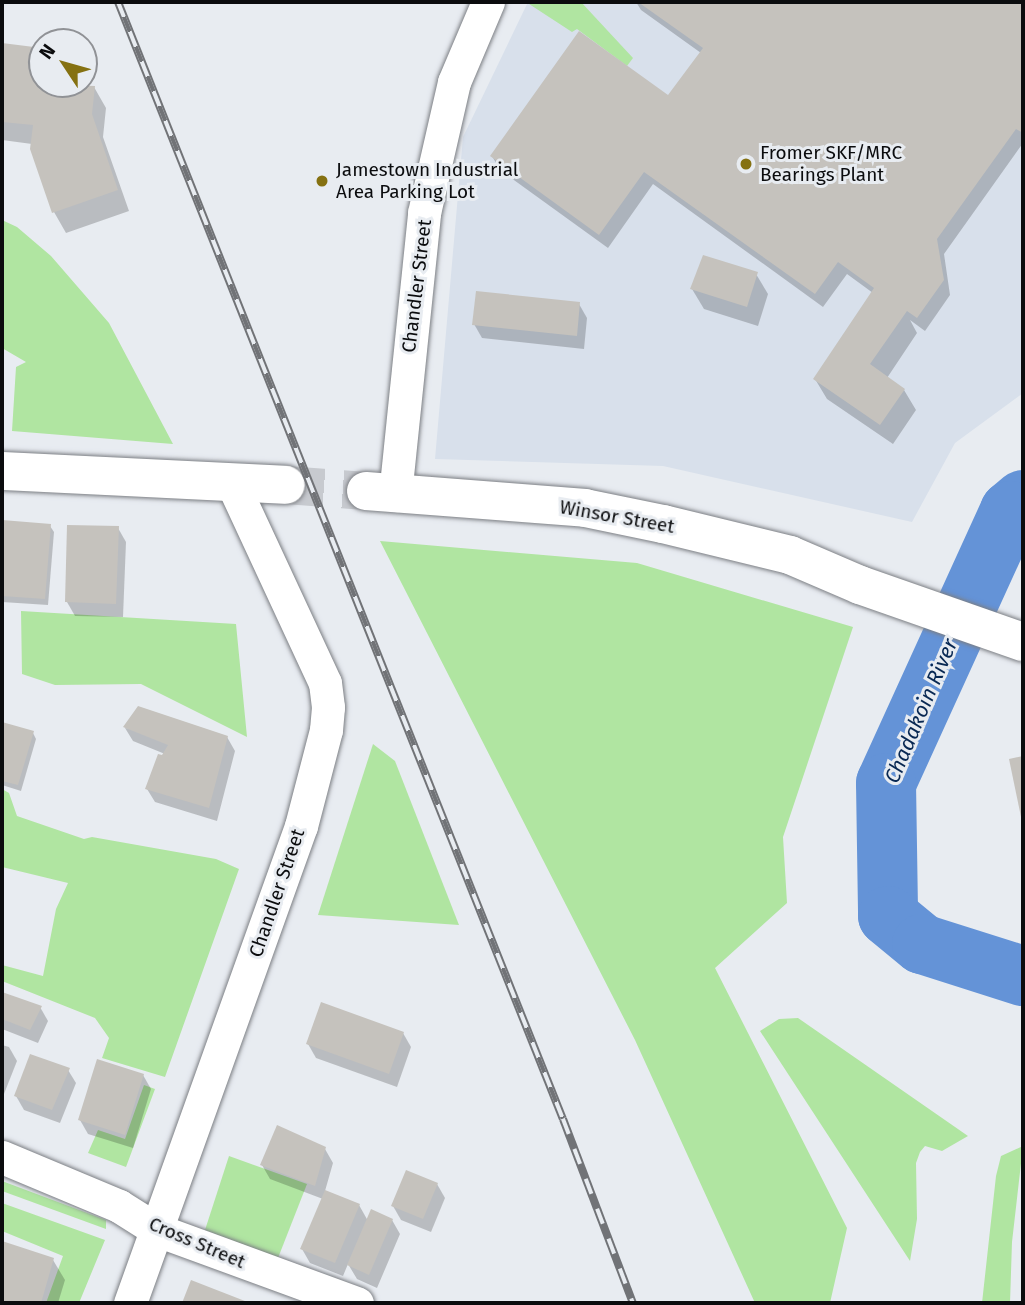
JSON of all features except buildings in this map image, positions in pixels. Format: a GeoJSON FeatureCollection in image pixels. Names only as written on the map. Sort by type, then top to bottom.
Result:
{"type":"FeatureCollection","features":[{"type":"Feature","properties":{"kind":"street","name":"Chandler Street"},"geometry":{"type":"LineString","coordinates":[[380,493],[425,213],[454,82],[488,2]]}},
{"type":"Feature","properties":{"kind":"street"},"geometry":{"type":"LineString","coordinates":[[2,471],[233,485],[286,485]]}},
{"type":"Feature","properties":{"kind":"street","name":"Chandler Street"},"geometry":{"type":"LineString","coordinates":[[130,1303],[297,836],[326,730],[328,707],[325,682],[259,547],[233,485]]}},
{"type":"Feature","properties":{"kind":"street","name":"Winsor Street"},"geometry":{"type":"LineString","coordinates":[[380,493],[585,508],[790,555],[860,585],[1023,642]]}},
{"type":"Feature","properties":{"kind":"street","name":"Cross Street"},"geometry":{"type":"LineString","coordinates":[[2,1157],[119,1206],[157,1230],[357,1303]]}},
{"type":"Feature","properties":{"kind":"shaded area"},"geometry":{"type":"Polygon","coordinates":[[[528,2],[1023,2],[1023,393],[955,443],[912,522],[663,466],[435,459],[463,137],[528,2]]]}},
{"type":"Feature","properties":{"kind":"green space"},"geometry":{"type":"Polygon","coordinates":[[[526,2],[581,2],[633,58],[627,66],[577,29],[572,32],[526,2]]]}},
{"type":"Feature","properties":{"kind":"green space"},"geometry":{"type":"Polygon","coordinates":[[[2,220],[17,227],[51,256],[109,323],[173,444],[12,431],[16,367],[26,362],[2,348],[2,220]]]}},
{"type":"Feature","properties":{"kind":"green space"},"geometry":{"type":"Polygon","coordinates":[[[380,541],[637,563],[853,627],[783,837],[787,903],[715,968],[847,1228],[830,1303],[755,1303],[635,1040],[380,541]]]}},
{"type":"Feature","properties":{"kind":"green space"},"geometry":{"type":"Polygon","coordinates":[[[21,611],[236,624],[247,737],[141,684],[55,685],[22,674],[21,611]]]}},
{"type":"Feature","properties":{"kind":"green space"},"geometry":{"type":"Polygon","coordinates":[[[373,744],[395,761],[459,925],[318,915],[373,744]]]}},
{"type":"Feature","properties":{"kind":"green space"},"geometry":{"type":"Polygon","coordinates":[[[2,789],[9,793],[17,816],[84,839],[92,837],[216,859],[239,869],[165,1077],[102,1058],[109,1038],[95,1018],[2,981],[2,965],[43,976],[56,909],[68,883],[2,867],[2,789]]]}},
{"type":"Feature","properties":{"kind":"green space"},"geometry":{"type":"Polygon","coordinates":[[[798,1018],[968,1136],[942,1151],[925,1146],[920,1152],[916,1163],[917,1219],[910,1261],[760,1031],[779,1019],[798,1018]]]}},
{"type":"Feature","properties":{"kind":"green space"},"geometry":{"type":"Polygon","coordinates":[[[144,1085],[155,1089],[126,1167],[88,1153],[98,1130],[125,1139],[144,1085]]]}},
{"type":"Feature","properties":{"kind":"green space"},"geometry":{"type":"Polygon","coordinates":[[[1023,1146],[1012,1242],[1010,1303],[982,1303],[996,1176],[1001,1156],[1023,1146]]]}},
{"type":"Feature","properties":{"kind":"green space"},"geometry":{"type":"Polygon","coordinates":[[[229,1156],[307,1184],[278,1258],[205,1230],[229,1156]]]}},
{"type":"Feature","properties":{"kind":"green space"},"geometry":{"type":"Polygon","coordinates":[[[2,1181],[106,1220],[106,1229],[2,1191],[2,1181]]]}},
{"type":"Feature","properties":{"kind":"green space"},"geometry":{"type":"Polygon","coordinates":[[[2,1203],[105,1240],[79,1303],[46,1303],[63,1256],[2,1231],[2,1203]]]}},
{"type":"Feature","properties":{"kind":"waterway","name":"Chadakoin River"},"geometry":{"type":"LineString","coordinates":[[1023,500],[1010,511],[886,783],[888,916],[922,944],[1023,976]]}},
{"type":"Feature","properties":{"kind":"tunnel"},"geometry":{"type":"LineString","coordinates":[[286,485],[366,491]]}},
{"type":"Feature","properties":{"kind":"railway"},"geometry":{"type":"LineString","coordinates":[[118,2],[563,1119],[633,1303]]}},
{"type":"Feature","properties":{"kind":"place","name":"Fromer SKF/MRC Bearings Plant"},"geometry":{"type":"Point","coordinates":[746,164]}},
{"type":"Feature","properties":{"kind":"place","name":"Jamestown Industrial Area Parking Lot"},"geometry":{"type":"Point","coordinates":[322,181]}}]}
